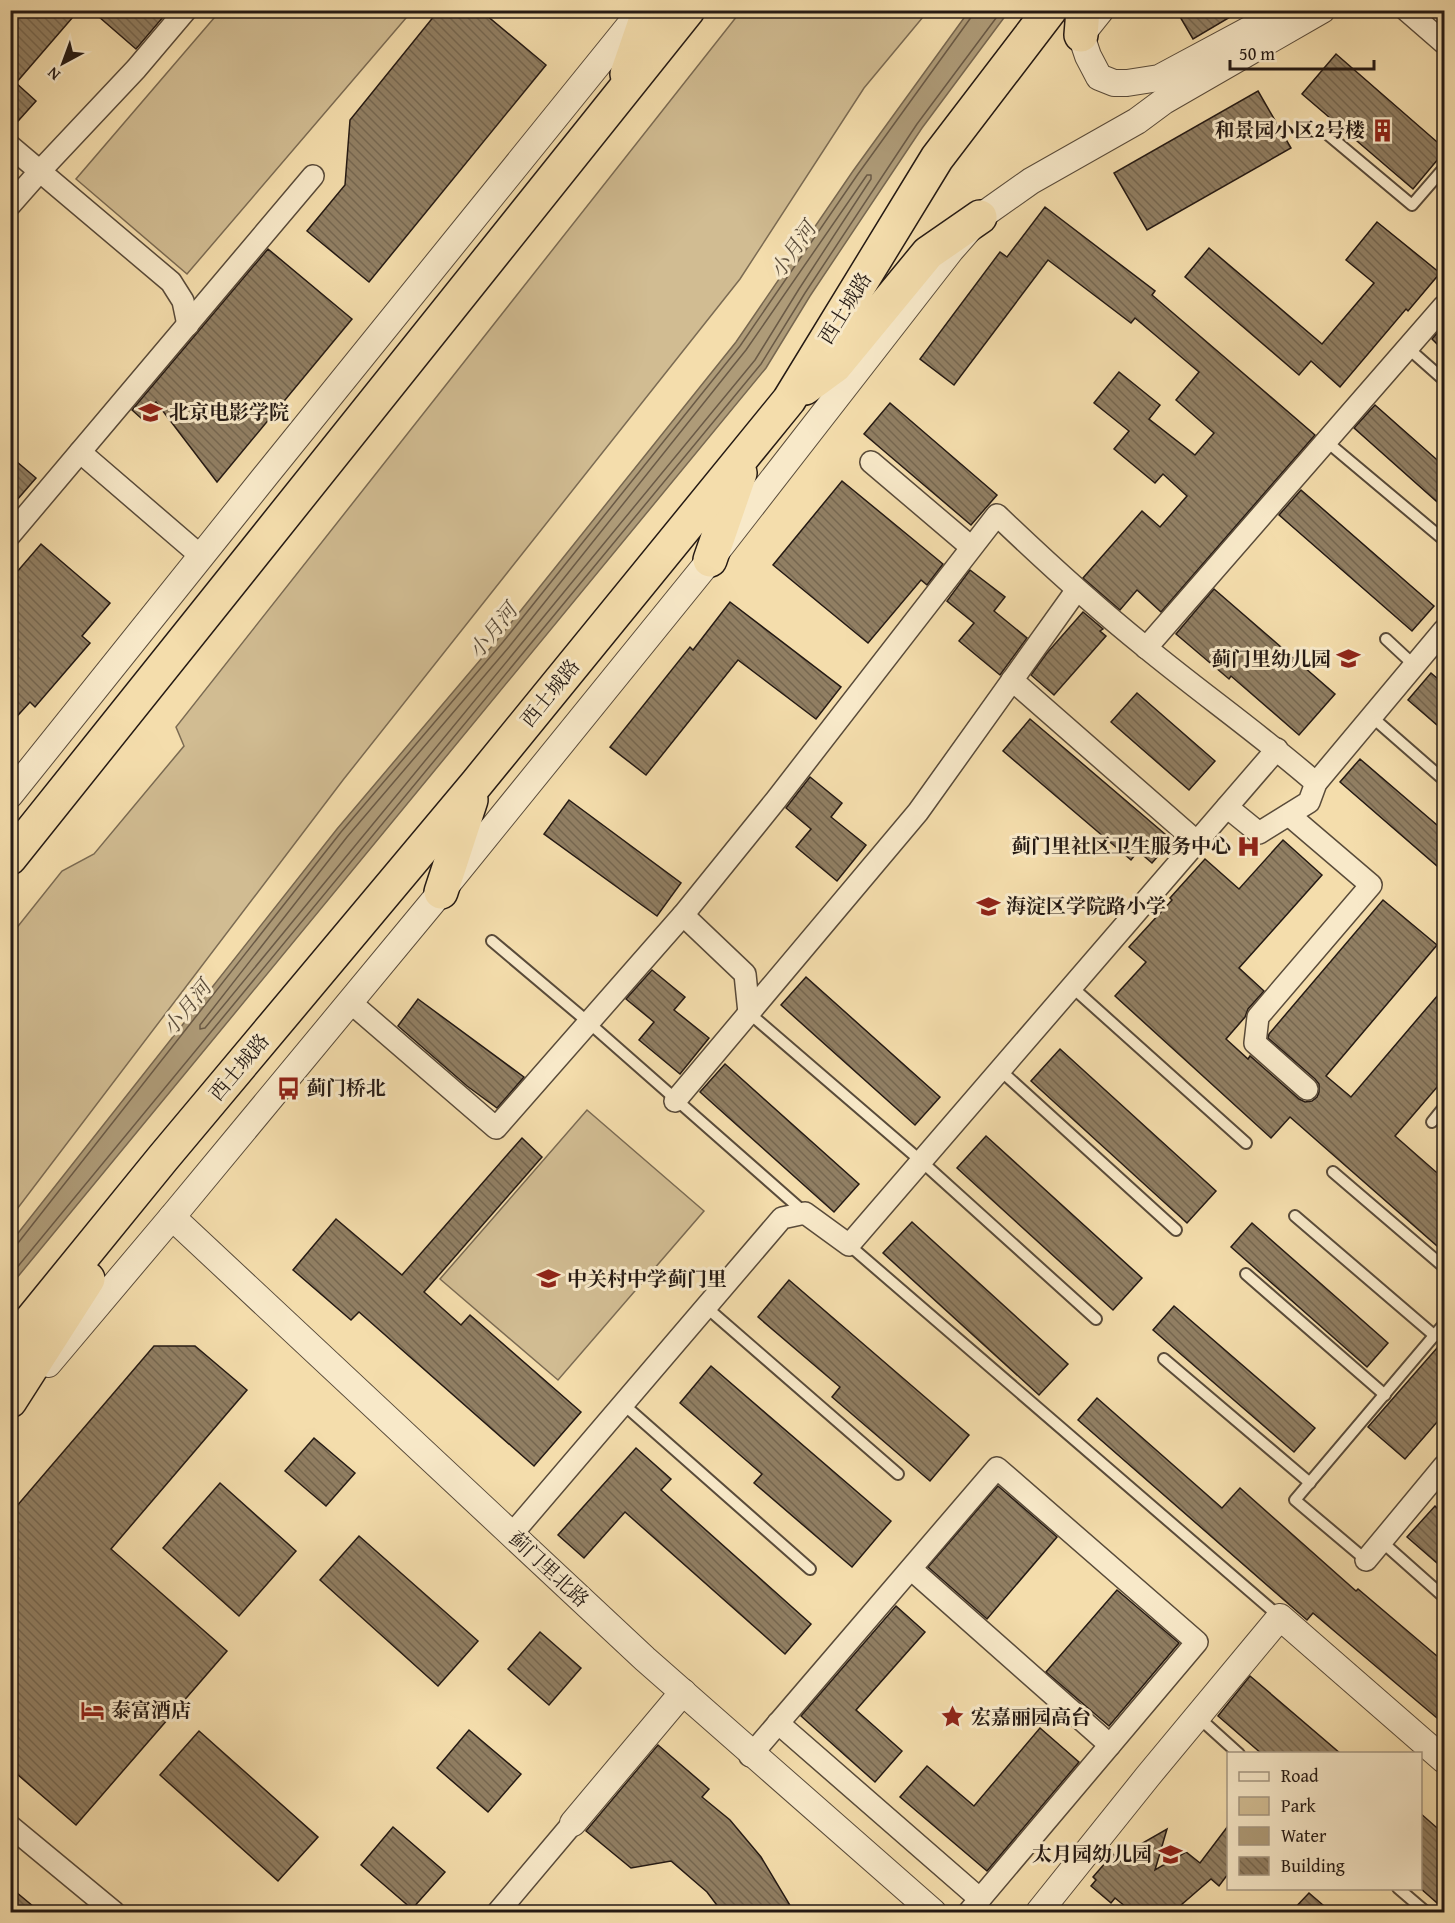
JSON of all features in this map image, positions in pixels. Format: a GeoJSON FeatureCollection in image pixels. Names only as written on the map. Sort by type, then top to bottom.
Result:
{"type":"FeatureCollection","features":[{"type":"Feature","properties":{"kind":"highway"},"geometry":{"type":"LineString","coordinates":[[620,96],[649,10]]}},
{"type":"Feature","properties":{"kind":"highway"},"geometry":{"type":"LineString","coordinates":[[10,858],[688,10]]}},
{"type":"Feature","properties":{"kind":"highway","name":"西土城路"},"geometry":{"type":"LineString","coordinates":[[10,1346],[163,1158],[477,783],[789,400],[937,158],[1050,10]]}},
{"type":"Feature","properties":{"kind":"highway"},"geometry":{"type":"LineString","coordinates":[[789,400],[835,366],[928,253],[980,217]]}},
{"type":"Feature","properties":{"kind":"highway"},"geometry":{"type":"LineString","coordinates":[[710,560],[747,452]]}},
{"type":"Feature","properties":{"kind":"highway"},"geometry":{"type":"LineString","coordinates":[[441,892],[477,783]]}},
{"type":"Feature","properties":{"kind":"highway"},"geometry":{"type":"LineString","coordinates":[[10,1401],[163,1158]]}},
{"type":"Feature","properties":{"kind":"street"},"geometry":{"type":"LineString","coordinates":[[10,204],[136,69],[186,10]]}},
{"type":"Feature","properties":{"kind":"street"},"geometry":{"type":"LineString","coordinates":[[10,795],[642,10]]}},
{"type":"Feature","properties":{"kind":"street"},"geometry":{"type":"LineString","coordinates":[[1101,10],[1082,23],[1088,57],[1099,77],[1114,83],[1159,78],[1286,10]]}},
{"type":"Feature","properties":{"kind":"street","name":"西土城路"},"geometry":{"type":"LineString","coordinates":[[10,1408],[172,1217],[441,892],[710,560],[980,217],[1031,181],[1137,121],[1164,101],[1322,10]]}},
{"type":"Feature","properties":{"kind":"street"},"geometry":{"type":"LineString","coordinates":[[1406,10],[1444,43]]}},
{"type":"Feature","properties":{"kind":"street"},"geometry":{"type":"LineString","coordinates":[[10,146],[171,282],[183,301],[188,325]]}},
{"type":"Feature","properties":{"kind":"street"},"geometry":{"type":"LineString","coordinates":[[10,535],[313,176]]}},
{"type":"Feature","properties":{"kind":"street"},"geometry":{"type":"LineString","coordinates":[[1146,648],[1444,306]]}},
{"type":"Feature","properties":{"kind":"street"},"geometry":{"type":"LineString","coordinates":[[80,452],[202,556]]}},
{"type":"Feature","properties":{"kind":"street"},"geometry":{"type":"LineString","coordinates":[[871,462],[971,547]]}},
{"type":"Feature","properties":{"kind":"street"},"geometry":{"type":"LineString","coordinates":[[350,1002],[496,1128],[683,915],[776,800],[997,515],[1076,591],[1277,749],[1316,783]]}},
{"type":"Feature","properties":{"kind":"street"},"geometry":{"type":"LineString","coordinates":[[675,1101],[918,812],[1076,591]]}},
{"type":"Feature","properties":{"kind":"street"},"geometry":{"type":"LineString","coordinates":[[1227,807],[1258,833],[1309,802],[1316,783],[1444,630]]}},
{"type":"Feature","properties":{"kind":"street"},"geometry":{"type":"LineString","coordinates":[[1012,681],[1197,842]]}},
{"type":"Feature","properties":{"kind":"street"},"geometry":{"type":"LineString","coordinates":[[512,1534],[782,1218],[805,1213],[849,1245],[1277,749]]}},
{"type":"Feature","properties":{"kind":"street"},"geometry":{"type":"LineString","coordinates":[[1289,814],[1371,885],[1258,1017],[1255,1043],[1308,1089]]}},
{"type":"Feature","properties":{"kind":"street"},"geometry":{"type":"LineString","coordinates":[[683,915],[745,974],[749,1013]]}},
{"type":"Feature","properties":{"kind":"street","name":"蓟门里北路"},"geometry":{"type":"LineString","coordinates":[[172,1217],[645,1659],[933,1912]]}},
{"type":"Feature","properties":{"kind":"street"},"geometry":{"type":"LineString","coordinates":[[1366,1560],[1444,1466]]}},
{"type":"Feature","properties":{"kind":"street"},"geometry":{"type":"LineString","coordinates":[[750,1756],[778,1723],[910,1569],[997,1468],[1197,1642],[974,1906],[778,1723]]}},
{"type":"Feature","properties":{"kind":"street"},"geometry":{"type":"LineString","coordinates":[[910,1569],[1110,1745]]}},
{"type":"Feature","properties":{"kind":"street"},"geometry":{"type":"LineString","coordinates":[[1039,1912],[1280,1617],[1417,1747],[1444,1760]]}},
{"type":"Feature","properties":{"kind":"street"},"geometry":{"type":"LineString","coordinates":[[498,1912],[683,1692]]}},
{"type":"Feature","properties":{"kind":"street"},"geometry":{"type":"LineString","coordinates":[[10,1826],[114,1912]]}},
{"type":"Feature","properties":{"kind":"lane"},"geometry":{"type":"LineString","coordinates":[[1326,133],[1412,205],[1444,168]]}},
{"type":"Feature","properties":{"kind":"lane"},"geometry":{"type":"LineString","coordinates":[[1409,348],[1444,380]]}},
{"type":"Feature","properties":{"kind":"lane"},"geometry":{"type":"LineString","coordinates":[[1326,441],[1444,540]]}},
{"type":"Feature","properties":{"kind":"lane"},"geometry":{"type":"LineString","coordinates":[[1386,639],[1415,666]]}},
{"type":"Feature","properties":{"kind":"lane"},"geometry":{"type":"LineString","coordinates":[[1372,717],[1444,780]]}},
{"type":"Feature","properties":{"kind":"lane"},"geometry":{"type":"LineString","coordinates":[[492,941],[588,1022],[675,1101],[805,1213]]}},
{"type":"Feature","properties":{"kind":"lane"},"geometry":{"type":"LineString","coordinates":[[1072,987],[1246,1143]]}},
{"type":"Feature","properties":{"kind":"lane"},"geometry":{"type":"LineString","coordinates":[[749,1013],[921,1161],[1096,1319]]}},
{"type":"Feature","properties":{"kind":"lane"},"geometry":{"type":"LineString","coordinates":[[1000,1070],[1176,1230]]}},
{"type":"Feature","properties":{"kind":"lane"},"geometry":{"type":"LineString","coordinates":[[1432,1122],[1444,1107]]}},
{"type":"Feature","properties":{"kind":"lane"},"geometry":{"type":"LineString","coordinates":[[1333,1172],[1444,1267]]}},
{"type":"Feature","properties":{"kind":"lane"},"geometry":{"type":"LineString","coordinates":[[1295,1216],[1435,1336]]}},
{"type":"Feature","properties":{"kind":"lane"},"geometry":{"type":"LineString","coordinates":[[849,1245],[1280,1617]]}},
{"type":"Feature","properties":{"kind":"lane"},"geometry":{"type":"LineString","coordinates":[[1246,1274],[1385,1395]]}},
{"type":"Feature","properties":{"kind":"lane"},"geometry":{"type":"LineString","coordinates":[[706,1307],[898,1474]]}},
{"type":"Feature","properties":{"kind":"lane"},"geometry":{"type":"LineString","coordinates":[[1366,1560],[1295,1500],[1444,1324]]}},
{"type":"Feature","properties":{"kind":"lane"},"geometry":{"type":"LineString","coordinates":[[1164,1359],[1310,1483]]}},
{"type":"Feature","properties":{"kind":"lane"},"geometry":{"type":"LineString","coordinates":[[623,1404],[810,1569]]}},
{"type":"Feature","properties":{"kind":"lane"},"geometry":{"type":"LineString","coordinates":[[1381,1541],[1444,1598]]}},
{"type":"Feature","properties":{"kind":"lane"},"geometry":{"type":"LineString","coordinates":[[1197,1716],[1237,1752]]}},
{"type":"Feature","properties":{"kind":"lane"},"geometry":{"type":"LineString","coordinates":[[1400,1890],[1426,1912]]}},
{"type":"Feature","properties":{"kind":"green space"},"geometry":{"type":"Polygon","coordinates":[[[220,11],[412,11],[187,274],[76,179],[220,11]]]}},
{"type":"Feature","properties":{"kind":"green space"},"geometry":{"type":"Polygon","coordinates":[[[741,11],[928,11],[864,88],[740,279],[343,780],[11,1217],[11,935],[62,871],[94,854],[184,746],[176,727],[741,11]]]}},
{"type":"Feature","properties":{"kind":"green space"},"geometry":{"type":"Polygon","coordinates":[[[587,1110],[704,1211],[558,1380],[440,1279],[587,1110]]]}},
{"type":"Feature","properties":{"kind":"water"},"geometry":{"type":"Polygon","coordinates":[[[969,11],[1009,11],[922,128],[810,296],[766,368],[11,1285],[11,1242],[337,829],[498,639],[736,342],[853,171],[969,11]]]}},
{"type":"Feature","properties":{"kind":"building"},"geometry":{"type":"Polygon","coordinates":[[[10,10],[79,10],[16,83],[36,101],[10,130],[10,10]]]}},
{"type":"Feature","properties":{"kind":"building"},"geometry":{"type":"Polygon","coordinates":[[[91,10],[169,10],[136,49],[91,10]]]}},
{"type":"Feature","properties":{"kind":"building"},"geometry":{"type":"Polygon","coordinates":[[[439,10],[480,10],[546,65],[369,282],[307,231],[345,185],[350,120],[439,10]]]}},
{"type":"Feature","properties":{"kind":"building"},"geometry":{"type":"Polygon","coordinates":[[[1176,10],[1242,10],[1193,39],[1176,10]]]}},
{"type":"Feature","properties":{"kind":"building","name":"和景园小区2号楼"},"geometry":{"type":"Polygon","coordinates":[[[1336,54],[1444,148],[1444,152],[1413,189],[1302,94],[1336,54]]]}},
{"type":"Feature","properties":{"kind":"building"},"geometry":{"type":"Polygon","coordinates":[[[1258,91],[1291,148],[1147,230],[1114,173],[1258,91]]]}},
{"type":"Feature","properties":{"kind":"building"},"geometry":{"type":"Polygon","coordinates":[[[1045,207],[1155,291],[1152,295],[1315,435],[1161,612],[1137,590],[1120,610],[1083,578],[1142,511],[1160,527],[1187,496],[1163,474],[1155,483],[1114,449],[1129,431],[1094,403],[1119,372],[1160,405],[1149,419],[1195,455],[1214,433],[1176,400],[1199,372],[1135,318],[1131,323],[1048,260],[954,385],[920,359],[1000,252],[1007,257],[1045,207]]]}},
{"type":"Feature","properties":{"kind":"building"},"geometry":{"type":"Polygon","coordinates":[[[1377,222],[1440,273],[1408,311],[1406,309],[1340,387],[1311,361],[1299,375],[1185,277],[1209,248],[1322,344],[1374,283],[1346,260],[1377,222]]]}},
{"type":"Feature","properties":{"kind":"building"},"geometry":{"type":"Polygon","coordinates":[[[268,249],[352,319],[217,482],[156,402],[142,419],[132,410],[268,249]]]}},
{"type":"Feature","properties":{"kind":"building"},"geometry":{"type":"Polygon","coordinates":[[[1444,325],[1444,351],[1432,339],[1444,325]]]}},
{"type":"Feature","properties":{"kind":"building"},"geometry":{"type":"Polygon","coordinates":[[[890,403],[997,495],[971,525],[864,434],[890,403]]]}},
{"type":"Feature","properties":{"kind":"building"},"geometry":{"type":"Polygon","coordinates":[[[1375,405],[1444,466],[1444,508],[1354,428],[1375,405]]]}},
{"type":"Feature","properties":{"kind":"building"},"geometry":{"type":"Polygon","coordinates":[[[10,456],[36,478],[10,508],[10,456]]]}},
{"type":"Feature","properties":{"kind":"building"},"geometry":{"type":"Polygon","coordinates":[[[842,481],[943,564],[927,585],[921,580],[868,643],[773,565],[842,481]]]}},
{"type":"Feature","properties":{"kind":"building"},"geometry":{"type":"Polygon","coordinates":[[[1301,490],[1434,606],[1412,631],[1279,515],[1301,490]]]}},
{"type":"Feature","properties":{"kind":"building"},"geometry":{"type":"Polygon","coordinates":[[[41,544],[110,603],[82,636],[90,643],[35,707],[30,702],[10,724],[10,580],[41,544]]]}},
{"type":"Feature","properties":{"kind":"building"},"geometry":{"type":"Polygon","coordinates":[[[970,570],[1005,597],[994,611],[1027,638],[1000,675],[959,641],[974,623],[947,601],[970,570]]]}},
{"type":"Feature","properties":{"kind":"building"},"geometry":{"type":"Polygon","coordinates":[[[1214,589],[1335,694],[1299,735],[1231,676],[1229,679],[1176,634],[1214,589]]]}},
{"type":"Feature","properties":{"kind":"building"},"geometry":{"type":"Polygon","coordinates":[[[730,602],[841,687],[816,719],[738,660],[646,775],[610,747],[690,647],[693,650],[730,602]]]}},
{"type":"Feature","properties":{"kind":"building"},"geometry":{"type":"Polygon","coordinates":[[[1083,612],[1103,629],[1100,631],[1106,636],[1054,695],[1031,675],[1083,612]]]}},
{"type":"Feature","properties":{"kind":"building"},"geometry":{"type":"Polygon","coordinates":[[[1431,673],[1444,684],[1444,731],[1408,700],[1431,673]]]}},
{"type":"Feature","properties":{"kind":"building"},"geometry":{"type":"Polygon","coordinates":[[[1137,693],[1215,761],[1189,790],[1111,722],[1137,693]]]}},
{"type":"Feature","properties":{"kind":"building"},"geometry":{"type":"Polygon","coordinates":[[[1030,719],[1172,840],[1152,863],[1138,851],[1131,860],[1003,751],[1030,719]]]}},
{"type":"Feature","properties":{"kind":"building"},"geometry":{"type":"Polygon","coordinates":[[[1360,759],[1444,831],[1444,872],[1340,782],[1360,759]]]}},
{"type":"Feature","properties":{"kind":"building"},"geometry":{"type":"Polygon","coordinates":[[[810,777],[842,803],[831,817],[866,845],[837,881],[796,847],[811,829],[786,808],[810,777]]]}},
{"type":"Feature","properties":{"kind":"building"},"geometry":{"type":"Polygon","coordinates":[[[569,800],[681,883],[657,916],[544,834],[569,800]]]}},
{"type":"Feature","properties":{"kind":"building"},"geometry":{"type":"Polygon","coordinates":[[[1283,840],[1322,875],[1239,968],[1264,991],[1226,1039],[1248,1059],[1250,1056],[1299,1099],[1305,1102],[1312,1101],[1317,1097],[1319,1084],[1268,1038],[1269,1034],[1383,900],[1437,945],[1326,1076],[1351,1097],[1444,988],[1444,1079],[1395,1136],[1444,1179],[1444,1252],[1290,1117],[1271,1138],[1115,996],[1146,962],[1129,947],[1172,900],[1170,898],[1205,859],[1239,889],[1283,840]]]}},
{"type":"Feature","properties":{"kind":"building"},"geometry":{"type":"Polygon","coordinates":[[[652,970],[685,997],[674,1010],[709,1038],[680,1074],[639,1040],[654,1022],[626,999],[652,970]]]}},
{"type":"Feature","properties":{"kind":"building"},"geometry":{"type":"Polygon","coordinates":[[[806,977],[940,1097],[915,1125],[781,1005],[806,977]]]}},
{"type":"Feature","properties":{"kind":"building"},"geometry":{"type":"Polygon","coordinates":[[[418,999],[524,1077],[497,1108],[467,1086],[398,1026],[418,999]]]}},
{"type":"Feature","properties":{"kind":"building"},"geometry":{"type":"Polygon","coordinates":[[[1060,1049],[1216,1191],[1187,1223],[1031,1081],[1060,1049]]]}},
{"type":"Feature","properties":{"kind":"building"},"geometry":{"type":"Polygon","coordinates":[[[725,1064],[859,1184],[834,1212],[700,1092],[725,1064]]]}},
{"type":"Feature","properties":{"kind":"building"},"geometry":{"type":"Polygon","coordinates":[[[986,1136],[1142,1278],[1113,1310],[957,1168],[986,1136]]]}},
{"type":"Feature","properties":{"kind":"building"},"geometry":{"type":"Polygon","coordinates":[[[522,1138],[542,1157],[424,1292],[461,1325],[470,1315],[581,1412],[534,1466],[359,1312],[351,1320],[293,1270],[336,1219],[402,1275],[522,1138]]]}},
{"type":"Feature","properties":{"kind":"building"},"geometry":{"type":"Polygon","coordinates":[[[912,1222],[1068,1364],[1039,1395],[883,1253],[912,1222]]]}},
{"type":"Feature","properties":{"kind":"building"},"geometry":{"type":"Polygon","coordinates":[[[1252,1223],[1388,1343],[1367,1367],[1231,1247],[1252,1223]]]}},
{"type":"Feature","properties":{"kind":"building"},"geometry":{"type":"Polygon","coordinates":[[[789,1280],[969,1435],[930,1481],[832,1397],[840,1387],[758,1317],[789,1280]]]}},
{"type":"Feature","properties":{"kind":"building"},"geometry":{"type":"Polygon","coordinates":[[[1174,1306],[1315,1428],[1294,1452],[1153,1330],[1174,1306]]]}},
{"type":"Feature","properties":{"kind":"building"},"geometry":{"type":"Polygon","coordinates":[[[1444,1340],[1444,1414],[1405,1459],[1368,1427],[1444,1340]]]}},
{"type":"Feature","properties":{"kind":"building","name":"泰富酒店"},"geometry":{"type":"Polygon","coordinates":[[[154,1346],[195,1346],[247,1390],[111,1549],[227,1651],[76,1825],[10,1768],[10,1514],[154,1346]]]}},
{"type":"Feature","properties":{"kind":"building"},"geometry":{"type":"Polygon","coordinates":[[[711,1366],[891,1521],[852,1567],[754,1483],[762,1474],[680,1403],[711,1366]]]}},
{"type":"Feature","properties":{"kind":"building"},"geometry":{"type":"Polygon","coordinates":[[[1097,1398],[1222,1508],[1240,1488],[1356,1591],[1358,1589],[1444,1662],[1444,1724],[1313,1613],[1307,1620],[1078,1420],[1097,1398]]]}},
{"type":"Feature","properties":{"kind":"building"},"geometry":{"type":"Polygon","coordinates":[[[314,1438],[355,1473],[326,1506],[285,1471],[314,1438]]]}},
{"type":"Feature","properties":{"kind":"building"},"geometry":{"type":"Polygon","coordinates":[[[636,1448],[671,1479],[661,1490],[811,1624],[785,1654],[625,1512],[584,1558],[558,1535],[636,1448]]]}},
{"type":"Feature","properties":{"kind":"building"},"geometry":{"type":"Polygon","coordinates":[[[220,1483],[296,1551],[239,1616],[163,1548],[220,1483]]]}},
{"type":"Feature","properties":{"kind":"building"},"geometry":{"type":"Polygon","coordinates":[[[998,1486],[1057,1537],[987,1619],[928,1567],[998,1486]]]}},
{"type":"Feature","properties":{"kind":"building"},"geometry":{"type":"Polygon","coordinates":[[[1435,1506],[1444,1515],[1444,1569],[1407,1537],[1435,1506]]]}},
{"type":"Feature","properties":{"kind":"building"},"geometry":{"type":"Polygon","coordinates":[[[359,1536],[478,1641],[438,1686],[320,1580],[359,1536]]]}},
{"type":"Feature","properties":{"kind":"building"},"geometry":{"type":"Polygon","coordinates":[[[1117,1590],[1179,1643],[1109,1726],[1046,1672],[1117,1590]]]}},
{"type":"Feature","properties":{"kind":"building"},"geometry":{"type":"Polygon","coordinates":[[[896,1606],[925,1632],[856,1710],[902,1751],[875,1782],[801,1716],[896,1606]]]}},
{"type":"Feature","properties":{"kind":"building"},"geometry":{"type":"Polygon","coordinates":[[[540,1632],[581,1668],[549,1705],[508,1669],[540,1632]]]}},
{"type":"Feature","properties":{"kind":"building"},"geometry":{"type":"Polygon","coordinates":[[[1250,1676],[1339,1752],[1260,1752],[1218,1716],[1250,1676]]]}},
{"type":"Feature","properties":{"kind":"building"},"geometry":{"type":"Polygon","coordinates":[[[1040,1728],[1079,1762],[987,1871],[900,1797],[927,1766],[974,1806],[1040,1728]]]}},
{"type":"Feature","properties":{"kind":"building"},"geometry":{"type":"Polygon","coordinates":[[[469,1730],[521,1774],[488,1812],[437,1768],[469,1730]]]}},
{"type":"Feature","properties":{"kind":"building"},"geometry":{"type":"Polygon","coordinates":[[[199,1731],[318,1837],[278,1881],[160,1775],[199,1731]]]}},
{"type":"Feature","properties":{"kind":"building"},"geometry":{"type":"Polygon","coordinates":[[[658,1745],[709,1789],[702,1797],[730,1820],[761,1857],[794,1912],[722,1912],[707,1892],[671,1861],[631,1868],[586,1831],[658,1745]]]}},
{"type":"Feature","properties":{"kind":"building"},"geometry":{"type":"Polygon","coordinates":[[[1422,1815],[1444,1834],[1444,1909],[1422,1890],[1422,1815]]]}},
{"type":"Feature","properties":{"kind":"building"},"geometry":{"type":"Polygon","coordinates":[[[393,1827],[445,1872],[412,1909],[361,1865],[393,1827]]]}},
{"type":"Feature","properties":{"kind":"building"},"geometry":{"type":"Polygon","coordinates":[[[1227,1827],[1227,1875],[1219,1886],[1211,1879],[1173,1912],[1132,1912],[1115,1898],[1111,1903],[1091,1886],[1096,1880],[1093,1877],[1113,1854],[1123,1863],[1139,1845],[1167,1829],[1155,1870],[1186,1852],[1200,1863],[1227,1827]]]}},
{"type":"Feature","properties":{"kind":"building"},"geometry":{"type":"Polygon","coordinates":[[[10,1887],[40,1912],[10,1912],[10,1887]]]}},
{"type":"Feature","properties":{"kind":"building"},"geometry":{"type":"Polygon","coordinates":[[[1309,1893],[1331,1912],[1291,1912],[1309,1893]]]}},
{"type":"Feature","properties":{"kind":"place","name":"和景园小区2号楼"},"geometry":{"type":"Point","coordinates":[1383,130]}},
{"type":"Feature","properties":{"kind":"place","name":"北京电影学院"},"geometry":{"type":"Point","coordinates":[151,412]}},
{"type":"Feature","properties":{"kind":"place","name":"蓟门里幼儿园"},"geometry":{"type":"Point","coordinates":[1349,659]}},
{"type":"Feature","properties":{"kind":"place","name":"蓟门里社区卫生服务中心"},"geometry":{"type":"Point","coordinates":[1249,846]}},
{"type":"Feature","properties":{"kind":"place","name":"海淀区学院路小学"},"geometry":{"type":"Point","coordinates":[988,906]}},
{"type":"Feature","properties":{"kind":"place","name":"蓟门桥北"},"geometry":{"type":"Point","coordinates":[288,1088]}},
{"type":"Feature","properties":{"kind":"place","name":"中关村中学蓟门里"},"geometry":{"type":"Point","coordinates":[549,1279]}},
{"type":"Feature","properties":{"kind":"place","name":"泰富酒店"},"geometry":{"type":"Point","coordinates":[93,1710]}},
{"type":"Feature","properties":{"kind":"place","name":"宏嘉丽园高台"},"geometry":{"type":"Point","coordinates":[953,1717]}},
{"type":"Feature","properties":{"kind":"place","name":"太月园幼儿园"},"geometry":{"type":"Point","coordinates":[1170,1854]}},
{"type":"Feature","properties":{"kind":"water label","name":"小月河"},"geometry":{"type":"Point","coordinates":[793,250]}},
{"type":"Feature","properties":{"kind":"water label","name":"小月河"},"geometry":{"type":"Point","coordinates":[493,631]}},
{"type":"Feature","properties":{"kind":"water label","name":"小月河"},"geometry":{"type":"Point","coordinates":[187,1008]}}]}
